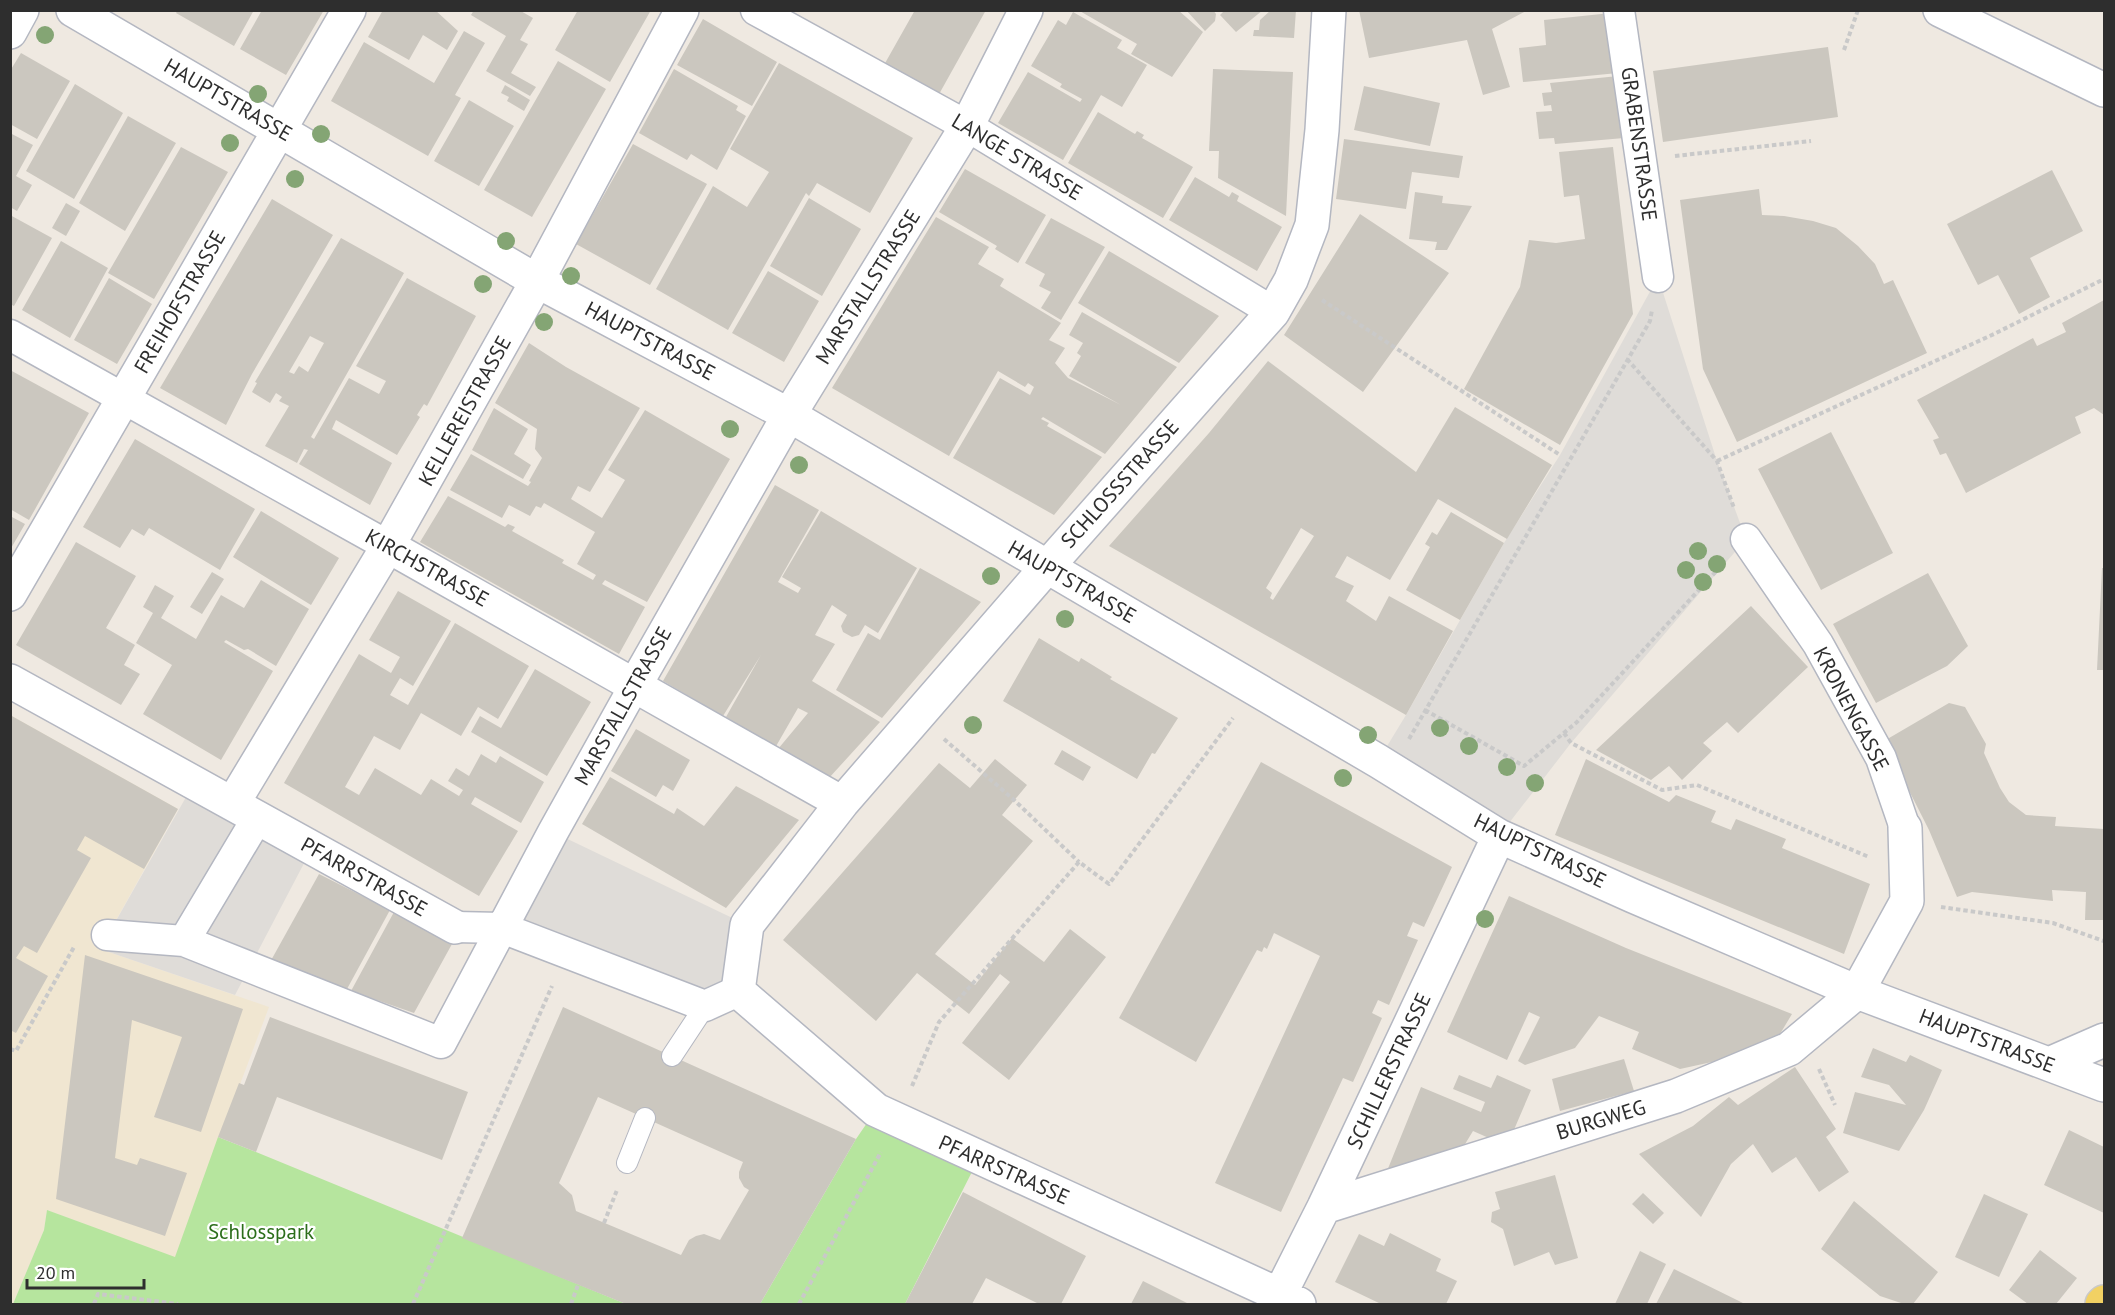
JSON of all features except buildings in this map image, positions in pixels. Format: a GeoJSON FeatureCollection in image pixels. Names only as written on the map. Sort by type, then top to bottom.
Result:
{"type":"FeatureCollection","features":[{"type":"Feature","properties":{"kind":"street"},"geometry":{"type":"LineString","coordinates":[[10,32],[22,10]]}},
{"type":"Feature","properties":{"kind":"street","name":"HAUPTSTRASSE"},"geometry":{"type":"LineString","coordinates":[[73,10],[537,281],[789,415],[1255,688],[1499,836],[1857,992],[2104,1085]]}},
{"type":"Feature","properties":{"kind":"street","name":"FREIHOFSTRASSE"},"geometry":{"type":"LineString","coordinates":[[10,594],[349,10]]}},
{"type":"Feature","properties":{"kind":"street","name":"KELLEREISTRASSE"},"geometry":{"type":"LineString","coordinates":[[246,810],[388,546],[537,281],[682,10]]}},
{"type":"Feature","properties":{"kind":"street","name":"LANGE STRASSE"},"geometry":{"type":"LineString","coordinates":[[756,10],[967,126],[1273,312]]}},
{"type":"Feature","properties":{"kind":"street","name":"MARSTALLSTRASSE"},"geometry":{"type":"LineString","coordinates":[[184,941],[441,1043],[553,832],[635,685],[789,415],[967,126],[1026,10]]}},
{"type":"Feature","properties":{"kind":"street","name":"SCHLOSSSTRASSE"},"geometry":{"type":"LineString","coordinates":[[738,991],[747,925],[842,803],[1273,312],[1291,280],[1312,225],[1322,130],[1329,10]]}},
{"type":"Feature","properties":{"kind":"street","name":"GRABENSTRASSE"},"geometry":{"type":"LineString","coordinates":[[1619,10],[1658,277]]}},
{"type":"Feature","properties":{"kind":"street"},"geometry":{"type":"LineString","coordinates":[[1940,10],[2104,90]]}},
{"type":"Feature","properties":{"kind":"street","name":"KIRCHSTRASSE"},"geometry":{"type":"LineString","coordinates":[[10,334],[842,803]]}},
{"type":"Feature","properties":{"kind":"street","name":"KRONENGASSE"},"geometry":{"type":"LineString","coordinates":[[1746,539],[1818,644],[1881,758],[1905,828],[1906,887]]}},
{"type":"Feature","properties":{"kind":"street","name":"PFARRSTRASSE"},"geometry":{"type":"LineString","coordinates":[[10,681],[455,927],[502,928],[705,1006]]}},
{"type":"Feature","properties":{"kind":"street"},"geometry":{"type":"LineString","coordinates":[[107,935],[184,941],[246,810]]}},
{"type":"Feature","properties":{"kind":"street","name":"SCHILLERSTRASSE"},"geometry":{"type":"LineString","coordinates":[[1285,1302],[1324,1207],[1499,836]]}},
{"type":"Feature","properties":{"kind":"street"},"geometry":{"type":"LineString","coordinates":[[1857,992],[1906,887]]}},
{"type":"Feature","properties":{"kind":"street"},"geometry":{"type":"LineString","coordinates":[[705,1006],[738,991]]}},
{"type":"Feature","properties":{"kind":"street","name":"PFARRSTRASSE"},"geometry":{"type":"LineString","coordinates":[[738,991],[876,1110],[1285,1302]]}},
{"type":"Feature","properties":{"kind":"street","name":"BURGWEG"},"geometry":{"type":"LineString","coordinates":[[1324,1207],[1676,1096],[1790,1049],[1857,992]]}},
{"type":"Feature","properties":{"kind":"street"},"geometry":{"type":"LineString","coordinates":[[2049,1064],[2104,1040]]}},
{"type":"Feature","properties":{"kind":"lane"},"geometry":{"type":"LineString","coordinates":[[672,1056],[705,1006]]}},
{"type":"Feature","properties":{"kind":"lane"},"geometry":{"type":"LineString","coordinates":[[627,1163],[645,1118]]}},
{"type":"Feature","properties":{"kind":"path"},"geometry":{"type":"LineString","coordinates":[[1844,50],[1858,10]]}},
{"type":"Feature","properties":{"kind":"path"},"geometry":{"type":"LineString","coordinates":[[1641,159],[1811,141]]}},
{"type":"Feature","properties":{"kind":"path"},"geometry":{"type":"LineString","coordinates":[[1391,769],[1650,321],[1658,277]]}},
{"type":"Feature","properties":{"kind":"path"},"geometry":{"type":"LineString","coordinates":[[1717,461],[1994,334],[2104,279]]}},
{"type":"Feature","properties":{"kind":"path"},"geometry":{"type":"LineString","coordinates":[[1291,280],[1560,455]]}},
{"type":"Feature","properties":{"kind":"path"},"geometry":{"type":"LineString","coordinates":[[1425,710],[1524,766],[1577,722],[1746,539],[1717,461],[1627,359]]}},
{"type":"Feature","properties":{"kind":"path"},"geometry":{"type":"LineString","coordinates":[[918,716],[1014,800],[1079,862],[1109,884],[1255,688]]}},
{"type":"Feature","properties":{"kind":"path"},"geometry":{"type":"LineString","coordinates":[[1564,733],[1570,743],[1662,790],[1697,785],[1906,887],[2053,923],[2104,940]]}},
{"type":"Feature","properties":{"kind":"path"},"geometry":{"type":"LineString","coordinates":[[799,1305],[898,1121],[939,1022],[1079,862]]}},
{"type":"Feature","properties":{"kind":"path"},"geometry":{"type":"LineString","coordinates":[[10,1049],[16,1051],[81,934],[107,935]]}},
{"type":"Feature","properties":{"kind":"path"},"geometry":{"type":"LineString","coordinates":[[413,1305],[567,952]]}},
{"type":"Feature","properties":{"kind":"path"},"geometry":{"type":"LineString","coordinates":[[571,1305],[578,1285]]}},
{"type":"Feature","properties":{"kind":"path"},"geometry":{"type":"LineString","coordinates":[[94,1305],[99,1294],[178,1305]]}},
{"type":"Feature","properties":{"kind":"shaded area"},"geometry":{"type":"Polygon","coordinates":[[[1658,277],[1717,461],[1746,539],[1571,743],[1499,836],[1378,761],[1504,543],[1560,455],[1658,277]]]}},
{"type":"Feature","properties":{"kind":"shaded area"},"geometry":{"type":"Polygon","coordinates":[[[10,715],[178,809],[100,949],[269,1007],[175,1258],[47,1210],[44,1230],[13,1304],[10,1304],[10,715]]]}},
{"type":"Feature","properties":{"kind":"shaded area"},"geometry":{"type":"Polygon","coordinates":[[[194,783],[312,848],[235,995],[100,949],[194,783]]]}},
{"type":"Feature","properties":{"kind":"shaded area"},"geometry":{"type":"Polygon","coordinates":[[[553,832],[747,925],[738,991],[705,1006],[502,928],[553,832]]]}},
{"type":"Feature","properties":{"kind":"green space"},"geometry":{"type":"Polygon","coordinates":[[[876,1110],[979,1158],[905,1304],[760,1304],[856,1139],[876,1110]]]}},
{"type":"Feature","properties":{"kind":"green space","name":"Schlosspark"},"geometry":{"type":"Polygon","coordinates":[[[218,1137],[626,1304],[13,1304],[44,1230],[47,1210],[175,1257],[218,1137]]]}}]}
